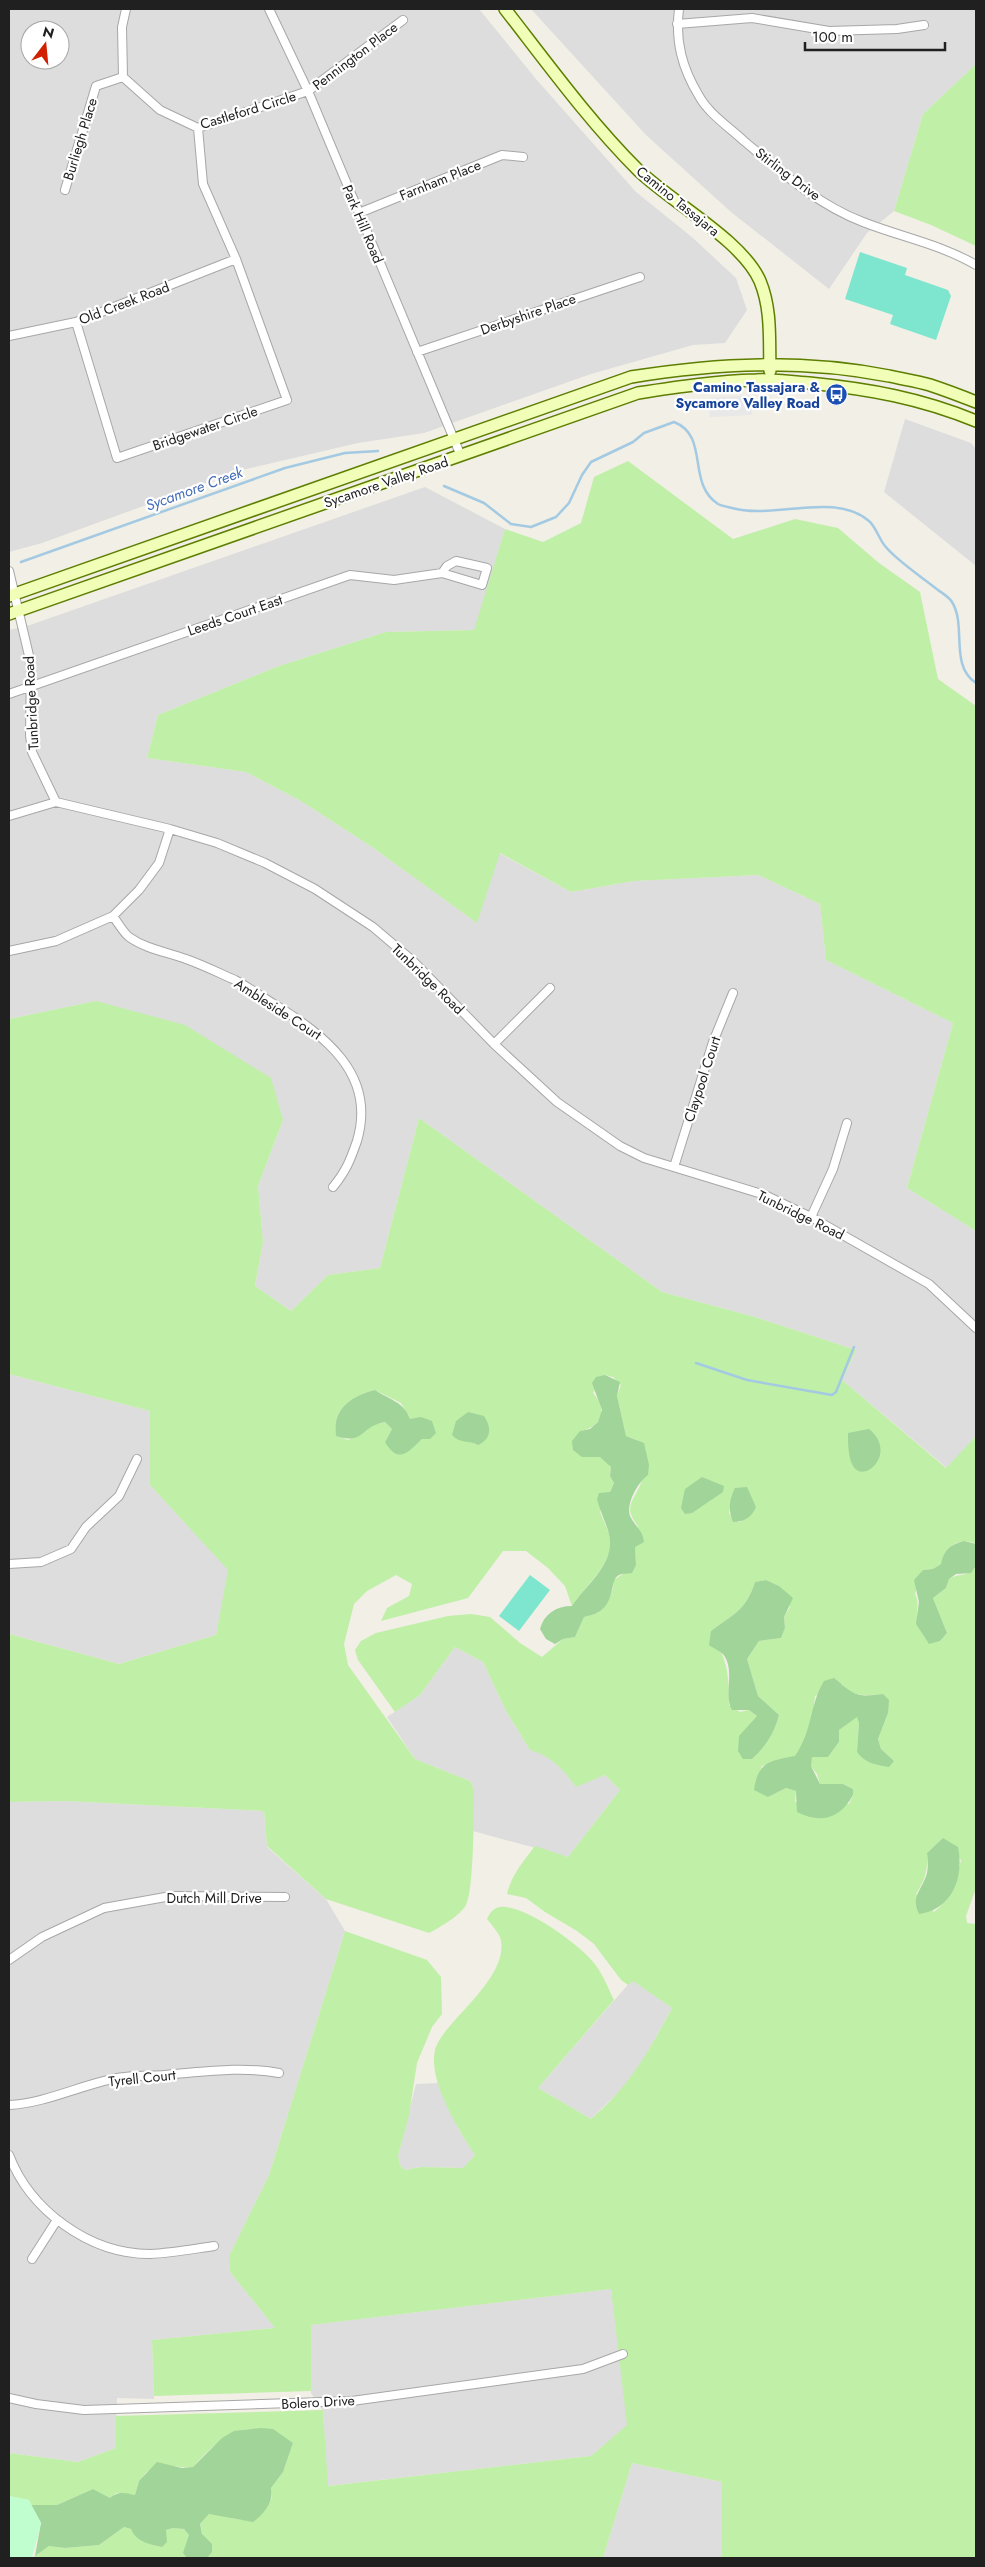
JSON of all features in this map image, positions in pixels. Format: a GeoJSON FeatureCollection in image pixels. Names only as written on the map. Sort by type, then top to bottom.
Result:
{"type":"FeatureCollection","features":[{"type":"Feature","properties":{"kind":"main road","name":"Camino Tassajara"},"geometry":{"type":"LineString","coordinates":[[505,9],[600,127],[638,170],[673,201],[728,242],[746,260],[760,281],[769,314],[770,380]]}},
{"type":"Feature","properties":{"kind":"main road"},"geometry":{"type":"LineString","coordinates":[[770,364],[864,371],[929,384],[976,402]]}},
{"type":"Feature","properties":{"kind":"main road","name":"Sycamore Valley Road"},"geometry":{"type":"LineString","coordinates":[[12,596],[631,377],[689,368],[770,364]]}},
{"type":"Feature","properties":{"kind":"main road"},"geometry":{"type":"LineString","coordinates":[[770,380],[858,387],[904,397],[951,411],[976,422]]}},
{"type":"Feature","properties":{"kind":"main road","name":"Sycamore Valley Road"},"geometry":{"type":"LineString","coordinates":[[9,614],[20,612],[385,481],[638,393],[691,385],[770,380]]}},
{"type":"Feature","properties":{"kind":"street"},"geometry":{"type":"LineString","coordinates":[[123,76],[122,26],[126,9]]}},
{"type":"Feature","properties":{"kind":"street","name":"Park Hill Road"},"geometry":{"type":"LineString","coordinates":[[269,9],[308,91],[461,456]]}},
{"type":"Feature","properties":{"kind":"street","name":"Stirling Drive"},"geometry":{"type":"LineString","coordinates":[[679,9],[677,24],[679,50],[687,72],[700,97],[717,118],[778,169],[832,207],[862,222],[935,245],[976,265]]}},
{"type":"Feature","properties":{"kind":"street"},"geometry":{"type":"LineString","coordinates":[[677,24],[752,18],[829,31],[897,29],[924,26]]}},
{"type":"Feature","properties":{"kind":"street","name":"Pennington Place"},"geometry":{"type":"LineString","coordinates":[[308,91],[403,20]]}},
{"type":"Feature","properties":{"kind":"street","name":"Castleford Circle"},"geometry":{"type":"LineString","coordinates":[[123,76],[160,110],[198,128],[308,91]]}},
{"type":"Feature","properties":{"kind":"street","name":"Burliegh Place"},"geometry":{"type":"LineString","coordinates":[[65,190],[96,86],[123,76]]}},
{"type":"Feature","properties":{"kind":"street"},"geometry":{"type":"LineString","coordinates":[[198,128],[203,184],[236,259]]}},
{"type":"Feature","properties":{"kind":"street","name":"Farnham Place"},"geometry":{"type":"LineString","coordinates":[[359,213],[502,155],[523,157]]}},
{"type":"Feature","properties":{"kind":"street","name":"Bridgewater Circle"},"geometry":{"type":"LineString","coordinates":[[76,322],[117,458],[287,400],[236,259]]}},
{"type":"Feature","properties":{"kind":"street","name":"Old Creek Road"},"geometry":{"type":"LineString","coordinates":[[9,336],[76,322],[236,259]]}},
{"type":"Feature","properties":{"kind":"street","name":"Derbyshire Place"},"geometry":{"type":"LineString","coordinates":[[417,352],[640,277]]}},
{"type":"Feature","properties":{"kind":"street","name":"Leeds Court East"},"geometry":{"type":"LineString","coordinates":[[9,694],[350,575],[394,580],[442,573],[482,585],[487,568],[456,561],[447,566],[442,573]]}},
{"type":"Feature","properties":{"kind":"street","name":"Tunbridge Road"},"geometry":{"type":"LineString","coordinates":[[9,571],[12,596],[20,612],[32,664],[33,685],[30,735],[32,752],[56,802],[170,829],[218,844],[265,863],[315,889],[373,927],[413,961],[494,1044],[557,1102],[620,1146],[644,1158],[765,1195],[811,1217],[929,1284],[976,1328]]}},
{"type":"Feature","properties":{"kind":"street"},"geometry":{"type":"LineString","coordinates":[[9,816],[56,802]]}},
{"type":"Feature","properties":{"kind":"street"},"geometry":{"type":"LineString","coordinates":[[9,951],[56,941],[113,916],[140,890],[159,863],[170,829]]}},
{"type":"Feature","properties":{"kind":"street","name":"Ambleside Court"},"geometry":{"type":"LineString","coordinates":[[113,916],[127,936],[142,945],[187,959],[237,982],[289,1014],[326,1040],[345,1061],[358,1086],[362,1105],[361,1128],[348,1168],[333,1187]]}},
{"type":"Feature","properties":{"kind":"street"},"geometry":{"type":"LineString","coordinates":[[494,1044],[550,988]]}},
{"type":"Feature","properties":{"kind":"street","name":"Claypool Court"},"geometry":{"type":"LineString","coordinates":[[674,1167],[713,1042],[733,993]]}},
{"type":"Feature","properties":{"kind":"street"},"geometry":{"type":"LineString","coordinates":[[811,1217],[833,1169],[847,1123]]}},
{"type":"Feature","properties":{"kind":"street"},"geometry":{"type":"LineString","coordinates":[[9,1564],[41,1562],[71,1549],[86,1527],[119,1496],[137,1459]]}},
{"type":"Feature","properties":{"kind":"street","name":"Dutch Mill Drive"},"geometry":{"type":"LineString","coordinates":[[9,1960],[42,1937],[104,1908],[171,1896],[285,1897]]}},
{"type":"Feature","properties":{"kind":"street","name":"Tyrell Court"},"geometry":{"type":"LineString","coordinates":[[9,2105],[29,2104],[58,2097],[82,2086],[114,2078],[254,2068],[279,2072]]}},
{"type":"Feature","properties":{"kind":"street"},"geometry":{"type":"LineString","coordinates":[[9,2155],[16,2175],[38,2202],[57,2220],[86,2238],[114,2248],[148,2254],[214,2246]]}},
{"type":"Feature","properties":{"kind":"street"},"geometry":{"type":"LineString","coordinates":[[32,2259],[57,2220]]}},
{"type":"Feature","properties":{"kind":"street","name":"Bolero Drive"},"geometry":{"type":"LineString","coordinates":[[9,2398],[36,2404],[84,2410],[352,2401],[583,2369],[623,2354]]}},
{"type":"Feature","properties":{"kind":"shaded area"},"geometry":{"type":"Polygon","coordinates":[[[9,9],[479,9],[536,79],[636,192],[693,238],[736,278],[747,310],[725,343],[693,345],[591,374],[424,433],[358,443],[242,470],[42,543],[9,552],[9,9]]]}},
{"type":"Feature","properties":{"kind":"shaded area"},"geometry":{"type":"Polygon","coordinates":[[[531,9],[976,9],[976,64],[923,114],[894,211],[867,233],[829,289],[731,212],[646,135],[531,9]]]}},
{"type":"Feature","properties":{"kind":"shaded area"},"geometry":{"type":"Polygon","coordinates":[[[750,395],[752,415],[710,417],[709,398],[750,395]]]}},
{"type":"Feature","properties":{"kind":"shaded area"},"geometry":{"type":"Polygon","coordinates":[[[905,419],[971,443],[976,449],[976,566],[884,492],[905,419]]]}},
{"type":"Feature","properties":{"kind":"shaded area"},"geometry":{"type":"Polygon","coordinates":[[[425,487],[505,529],[475,630],[386,632],[279,666],[158,715],[147,758],[246,772],[301,801],[372,847],[476,922],[499,853],[571,892],[634,881],[758,875],[820,904],[826,960],[953,1023],[907,1188],[976,1231],[976,1436],[947,1468],[842,1380],[856,1350],[755,1317],[662,1292],[419,1118],[380,1268],[328,1275],[291,1311],[255,1286],[263,1242],[258,1186],[283,1120],[96,1001],[9,1019],[9,630],[30,625],[425,487]]]}},
{"type":"Feature","properties":{"kind":"shaded area"},"geometry":{"type":"Polygon","coordinates":[[[9,1374],[150,1411],[150,1485],[229,1570],[216,1635],[119,1664],[9,1634],[9,1374]]]}},
{"type":"Feature","properties":{"kind":"shaded area"},"geometry":{"type":"Polygon","coordinates":[[[455,1647],[483,1662],[506,1711],[530,1750],[544,1754],[563,1769],[576,1786],[605,1775],[620,1790],[568,1857],[473,1831],[474,1790],[470,1781],[415,1759],[387,1717],[420,1695],[455,1647]]]}},
{"type":"Feature","properties":{"kind":"shaded area"},"geometry":{"type":"Polygon","coordinates":[[[65,1801],[264,1811],[267,1847],[326,1899],[345,1931],[269,2175],[229,2256],[230,2272],[275,2328],[152,2340],[154,2399],[117,2398],[116,2448],[78,2462],[9,2453],[9,1802],[65,1801]]]}},
{"type":"Feature","properties":{"kind":"shaded area"},"geometry":{"type":"Polygon","coordinates":[[[632,1980],[672,2008],[646,2055],[626,2085],[591,2119],[538,2088],[632,1980]]]}},
{"type":"Feature","properties":{"kind":"shaded area"},"geometry":{"type":"Polygon","coordinates":[[[439,2083],[459,2130],[475,2155],[463,2168],[421,2167],[405,2170],[400,2165],[398,2156],[416,2084],[439,2083]]]}},
{"type":"Feature","properties":{"kind":"shaded area"},"geometry":{"type":"Polygon","coordinates":[[[611,2289],[628,2425],[591,2456],[327,2486],[323,2410],[311,2393],[310,2325],[611,2289]]]}},
{"type":"Feature","properties":{"kind":"shaded area"},"geometry":{"type":"Polygon","coordinates":[[[632,2463],[722,2482],[722,2558],[603,2558],[632,2463]]]}},
{"type":"Feature","properties":{"kind":"green space"},"geometry":{"type":"Polygon","coordinates":[[[976,64],[976,246],[931,225],[894,211],[923,114],[976,64]]]}},
{"type":"Feature","properties":{"kind":"green space"},"geometry":{"type":"Polygon","coordinates":[[[860,252],[907,268],[905,275],[948,290],[951,296],[936,340],[890,324],[893,315],[845,299],[860,252]]]}},
{"type":"Feature","properties":{"kind":"green space"},"geometry":{"type":"Polygon","coordinates":[[[628,461],[733,539],[795,519],[838,528],[879,563],[920,592],[938,679],[976,706],[976,1231],[907,1188],[953,1023],[826,960],[820,904],[758,875],[634,881],[571,892],[500,853],[477,923],[372,847],[301,801],[246,772],[147,758],[158,715],[279,666],[386,632],[474,630],[505,529],[543,542],[581,523],[594,477],[628,461]]]}},
{"type":"Feature","properties":{"kind":"green space"},"geometry":{"type":"Polygon","coordinates":[[[96,1001],[185,1025],[271,1078],[283,1120],[258,1186],[263,1242],[255,1286],[291,1311],[328,1275],[380,1268],[419,1118],[662,1292],[755,1317],[856,1350],[842,1380],[946,1468],[976,1436],[976,1544],[964,1541],[949,1548],[941,1564],[933,1569],[923,1570],[915,1594],[917,1618],[922,1633],[929,1643],[940,1641],[947,1633],[933,1598],[946,1588],[949,1579],[971,1572],[976,1566],[976,1888],[966,1916],[967,1923],[976,1924],[976,2558],[722,2558],[722,2482],[632,2463],[603,2558],[204,2558],[208,2557],[200,2524],[209,2514],[246,2520],[259,2515],[271,2500],[271,2488],[283,2472],[293,2443],[263,2430],[250,2429],[238,2431],[227,2437],[204,2455],[193,2467],[164,2465],[152,2468],[138,2483],[135,2495],[116,2493],[110,2498],[93,2489],[57,2505],[31,2505],[29,2500],[9,2496],[9,2453],[78,2462],[116,2448],[116,2416],[323,2410],[328,2486],[591,2456],[627,2425],[611,2289],[311,2325],[311,2391],[154,2396],[152,2340],[275,2328],[230,2272],[229,2256],[269,2175],[345,1931],[427,1960],[441,1977],[442,2014],[432,2027],[417,2063],[409,2115],[398,2156],[400,2165],[405,2170],[421,2167],[463,2168],[475,2155],[446,2104],[436,2076],[434,2062],[435,2050],[439,2041],[485,1985],[499,1961],[500,1937],[487,1919],[495,1908],[510,1908],[523,1912],[551,1927],[577,1946],[594,1963],[603,1976],[614,2000],[538,2088],[591,2119],[616,2094],[637,2068],[672,2008],[633,1981],[628,1985],[621,1980],[594,1944],[577,1931],[526,1898],[507,1894],[515,1874],[535,1846],[568,1857],[620,1790],[605,1775],[576,1787],[556,1764],[530,1750],[506,1711],[483,1662],[455,1647],[420,1695],[395,1712],[358,1660],[355,1650],[361,1641],[376,1633],[448,1616],[471,1614],[490,1617],[520,1643],[542,1657],[563,1639],[575,1637],[584,1617],[597,1613],[606,1605],[614,1580],[636,1565],[635,1547],[638,1526],[633,1519],[630,1507],[642,1480],[642,1465],[637,1440],[626,1436],[617,1396],[621,1385],[613,1377],[605,1375],[593,1393],[598,1399],[601,1411],[598,1422],[580,1431],[611,1467],[610,1476],[614,1483],[600,1512],[610,1538],[610,1547],[608,1557],[603,1566],[572,1606],[565,1586],[548,1568],[526,1551],[503,1551],[468,1598],[381,1621],[387,1608],[409,1596],[412,1584],[396,1575],[367,1591],[354,1604],[344,1644],[348,1665],[415,1759],[470,1781],[474,1790],[473,1850],[469,1897],[460,1913],[449,1921],[429,1933],[326,1899],[267,1846],[264,1811],[65,1801],[9,1802],[9,1634],[119,1664],[216,1635],[228,1570],[150,1485],[150,1411],[9,1374],[9,1019],[96,1001]],[[375,1390],[351,1400],[340,1411],[337,1418],[336,1436],[348,1440],[376,1424],[385,1422],[392,1429],[385,1442],[414,1446],[422,1439],[401,1403],[375,1390]],[[469,1412],[456,1421],[471,1442],[478,1445],[469,1412]],[[732,1495],[729,1513],[734,1522],[740,1522],[756,1507],[751,1498],[732,1495]],[[766,1580],[755,1582],[743,1606],[711,1631],[726,1666],[729,1705],[740,1712],[749,1710],[757,1716],[752,1759],[769,1739],[779,1715],[758,1696],[747,1659],[759,1641],[781,1638],[785,1628],[784,1617],[790,1607],[779,1586],[766,1580]],[[842,1684],[815,1696],[807,1735],[795,1757],[762,1766],[755,1783],[768,1797],[786,1788],[796,1791],[795,1802],[849,1804],[853,1795],[853,1789],[843,1784],[820,1784],[817,1774],[810,1765],[812,1757],[828,1757],[839,1742],[839,1730],[857,1716],[859,1723],[857,1752],[894,1761],[881,1749],[878,1739],[888,1713],[883,1694],[866,1695],[856,1693],[842,1684]],[[943,1838],[927,1853],[925,1875],[916,1894],[934,1912],[954,1889],[961,1860],[943,1838]]]}},
{"type":"Feature","properties":{"kind":"green space"},"geometry":{"type":"Polygon","coordinates":[[[605,1375],[620,1382],[617,1396],[626,1436],[644,1443],[649,1465],[648,1475],[640,1483],[633,1495],[629,1513],[641,1532],[644,1542],[635,1547],[636,1565],[632,1573],[620,1574],[616,1578],[608,1603],[603,1609],[595,1614],[584,1617],[575,1637],[563,1639],[555,1644],[546,1639],[540,1629],[544,1619],[556,1609],[572,1606],[597,1576],[607,1559],[609,1550],[609,1535],[597,1499],[599,1493],[610,1492],[614,1483],[610,1476],[611,1467],[600,1457],[582,1457],[573,1450],[572,1441],[580,1431],[590,1429],[598,1422],[602,1410],[592,1383],[596,1377],[605,1375]]]}},
{"type":"Feature","properties":{"kind":"green space"},"geometry":{"type":"Polygon","coordinates":[[[375,1390],[400,1405],[410,1419],[421,1417],[432,1421],[436,1433],[430,1439],[422,1439],[408,1452],[399,1455],[390,1449],[385,1442],[392,1429],[385,1422],[377,1424],[357,1437],[345,1438],[336,1436],[337,1418],[345,1405],[358,1396],[375,1390]]]}},
{"type":"Feature","properties":{"kind":"green space"},"geometry":{"type":"Polygon","coordinates":[[[468,1412],[484,1416],[488,1425],[489,1433],[486,1440],[478,1445],[458,1440],[452,1435],[456,1421],[468,1412]]]}},
{"type":"Feature","properties":{"kind":"green space"},"geometry":{"type":"Polygon","coordinates":[[[869,1429],[877,1438],[880,1448],[879,1457],[876,1464],[863,1472],[857,1470],[852,1464],[849,1453],[848,1433],[869,1429]]]}},
{"type":"Feature","properties":{"kind":"green space"},"geometry":{"type":"Polygon","coordinates":[[[702,1477],[724,1486],[723,1492],[692,1513],[685,1514],[681,1508],[685,1489],[702,1477]]]}},
{"type":"Feature","properties":{"kind":"green space"},"geometry":{"type":"Polygon","coordinates":[[[747,1487],[756,1507],[747,1518],[733,1522],[730,1501],[733,1492],[735,1488],[747,1487]]]}},
{"type":"Feature","properties":{"kind":"green space"},"geometry":{"type":"Polygon","coordinates":[[[964,1541],[976,1544],[976,1566],[971,1573],[956,1574],[949,1579],[946,1588],[933,1598],[947,1633],[940,1641],[929,1644],[916,1624],[919,1602],[914,1580],[923,1570],[933,1569],[941,1564],[948,1549],[964,1541]]]}},
{"type":"Feature","properties":{"kind":"green space"},"geometry":{"type":"Polygon","coordinates":[[[530,1575],[550,1590],[519,1631],[499,1616],[530,1575]]]}},
{"type":"Feature","properties":{"kind":"green space"},"geometry":{"type":"Polygon","coordinates":[[[766,1580],[779,1586],[793,1598],[784,1617],[785,1628],[781,1638],[759,1641],[747,1659],[758,1696],[779,1715],[772,1734],[761,1749],[752,1759],[743,1759],[738,1751],[739,1736],[757,1716],[749,1710],[732,1710],[729,1697],[729,1667],[727,1660],[722,1653],[709,1645],[711,1631],[743,1606],[755,1582],[766,1580]]]}},
{"type":"Feature","properties":{"kind":"green space"},"geometry":{"type":"Polygon","coordinates":[[[834,1678],[856,1694],[883,1694],[889,1700],[888,1713],[878,1739],[881,1749],[894,1761],[889,1767],[871,1763],[860,1756],[857,1752],[859,1723],[857,1717],[839,1730],[839,1742],[828,1757],[812,1757],[811,1766],[820,1784],[843,1784],[853,1789],[853,1795],[848,1803],[836,1814],[829,1817],[814,1818],[797,1812],[796,1791],[786,1788],[768,1797],[754,1790],[756,1780],[762,1768],[772,1761],[795,1756],[805,1737],[819,1690],[824,1681],[834,1678]]]}},
{"type":"Feature","properties":{"kind":"green space"},"geometry":{"type":"Polygon","coordinates":[[[943,1838],[958,1847],[959,1869],[954,1890],[940,1906],[919,1914],[916,1900],[927,1874],[927,1853],[943,1838]]]}},
{"type":"Feature","properties":{"kind":"green space"},"geometry":{"type":"Polygon","coordinates":[[[261,2428],[273,2429],[293,2443],[283,2472],[271,2488],[270,2503],[253,2522],[209,2514],[200,2524],[202,2534],[212,2544],[212,2552],[208,2557],[187,2558],[183,2553],[189,2535],[184,2529],[173,2528],[166,2530],[167,2542],[162,2547],[140,2540],[131,2529],[124,2527],[99,2545],[65,2548],[49,2546],[35,2556],[41,2523],[31,2505],[57,2505],[93,2489],[110,2498],[119,2493],[135,2495],[139,2481],[157,2462],[182,2468],[193,2467],[222,2438],[234,2431],[261,2428]]]}},
{"type":"Feature","properties":{"kind":"green space"},"geometry":{"type":"Polygon","coordinates":[[[9,2496],[29,2500],[41,2523],[32,2558],[9,2558],[9,2496]]]}},
{"type":"Feature","properties":{"kind":"green space"},"geometry":{"type":"Polygon","coordinates":[[[124,2527],[131,2529],[136,2537],[161,2547],[166,2530],[173,2528],[184,2529],[189,2535],[187,2558],[32,2558],[49,2546],[65,2548],[99,2545],[124,2527]]]}},
{"type":"Feature","properties":{"kind":"waterway","name":"Sycamore Creek"},"geometry":{"type":"LineString","coordinates":[[444,486],[484,503],[511,524],[531,527],[556,517],[569,503],[582,475],[591,462],[633,442],[644,433],[674,422],[685,429],[692,438],[703,484],[708,495],[718,504],[748,511],[821,507],[839,508],[855,512],[869,521],[890,552],[952,602],[958,622],[960,656],[968,675],[976,683]]}},
{"type":"Feature","properties":{"kind":"waterway","name":"Sycamore Creek"},"geometry":{"type":"LineString","coordinates":[[21,562],[285,468],[345,453],[378,451]]}},
{"type":"Feature","properties":{"kind":"waterway"},"geometry":{"type":"LineString","coordinates":[[696,1363],[747,1380],[832,1395],[836,1392],[854,1347]]}},
{"type":"Feature","properties":{"kind":"place","name":"Camino Tassajara & Sycamore Valley Road"},"geometry":{"type":"Point","coordinates":[836,395]}}]}
